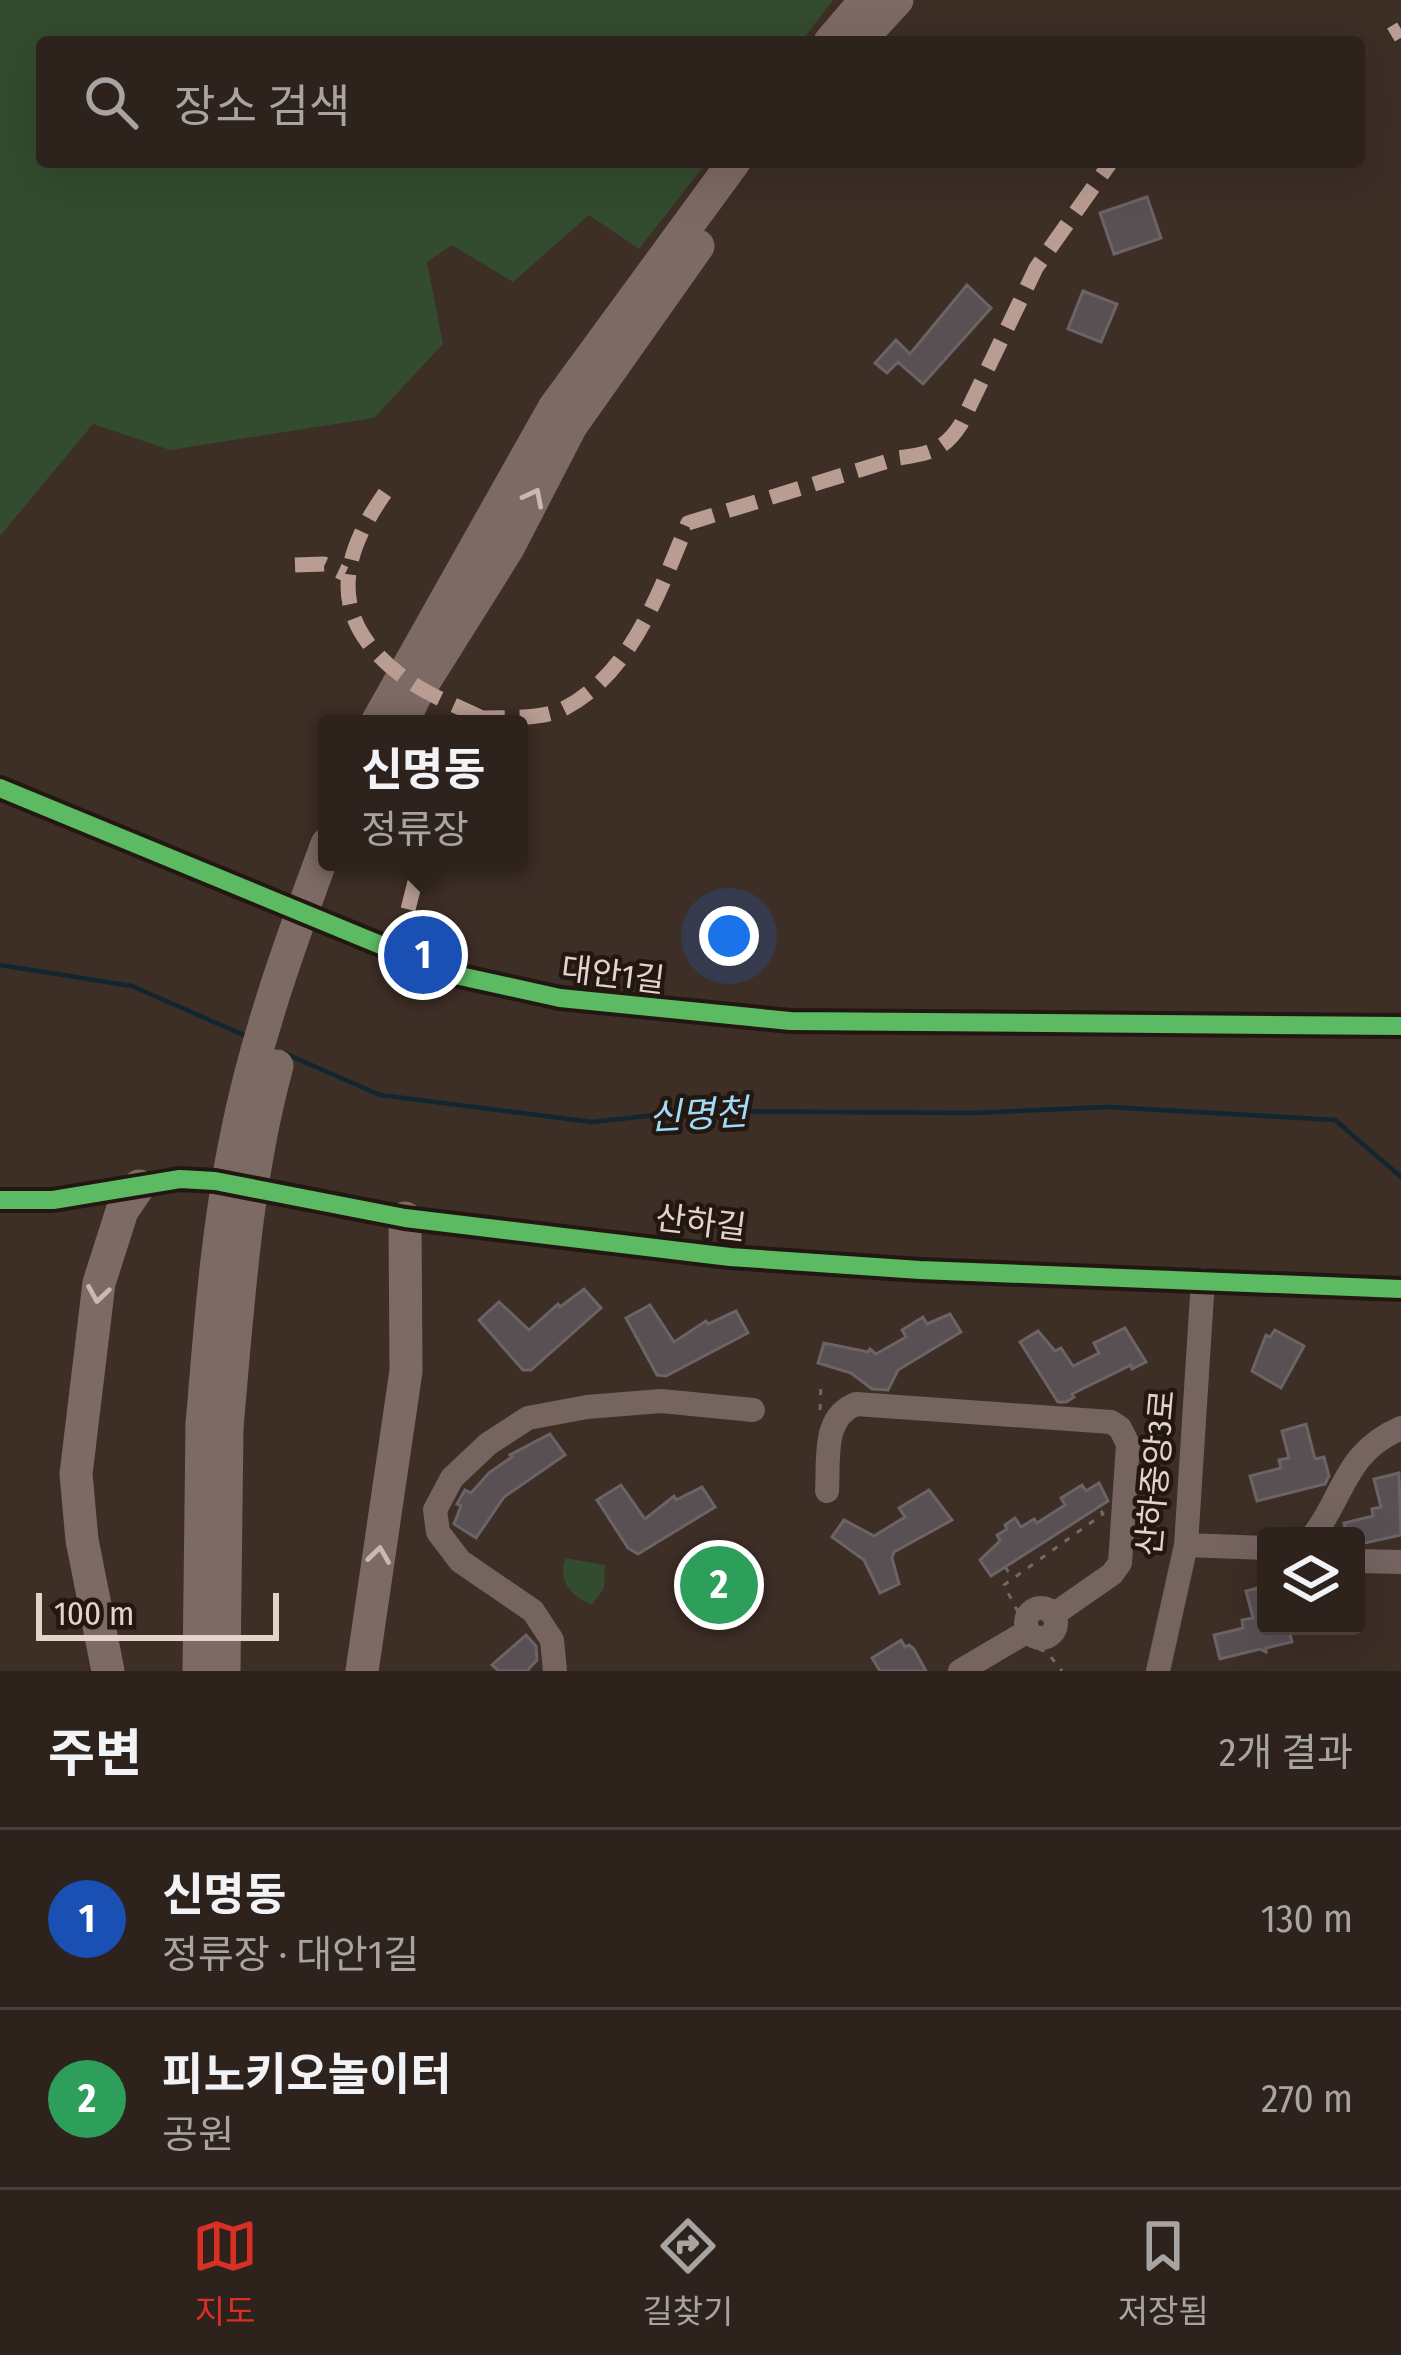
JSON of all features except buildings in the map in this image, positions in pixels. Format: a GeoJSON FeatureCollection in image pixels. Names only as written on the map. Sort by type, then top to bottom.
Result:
{"type":"FeatureCollection","features":[{"type":"Feature","properties":{"kind":"highway"},"geometry":{"type":"LineString","coordinates":[[835,36],[866,0]]}},
{"type":"Feature","properties":{"kind":"highway"},"geometry":{"type":"LineString","coordinates":[[864,36],[897,0]]}},
{"type":"Feature","properties":{"kind":"highway"},"geometry":{"type":"LineString","coordinates":[[406,715],[554,408],[730,168]]}},
{"type":"Feature","properties":{"kind":"highway"},"geometry":{"type":"LineString","coordinates":[[381,715],[422,635],[465,595],[571,427],[755,168]]}},
{"type":"Feature","properties":{"kind":"highway"},"geometry":{"type":"LineString","coordinates":[[224,1671],[213,1295],[237,1133],[274,993],[318,869]]}},
{"type":"Feature","properties":{"kind":"highway"},"geometry":{"type":"LineString","coordinates":[[199,1671],[214,1426],[270,1094],[313,943],[341,871]]}},
{"type":"Feature","properties":{"kind":"highway"},"geometry":{"type":"LineString","coordinates":[[108,1671],[82,1540],[76,1474],[99,1283],[122,1211],[139,1186]]}},
{"type":"Feature","properties":{"kind":"highway"},"geometry":{"type":"LineString","coordinates":[[362,1671],[406,1371],[405,1219]]}},
{"type":"Feature","properties":{"kind":"street","name":"대안1길"},"geometry":{"type":"LineString","coordinates":[[0,788],[415,960],[505,988],[560,998],[790,1022],[1401,1026]]}},
{"type":"Feature","properties":{"kind":"street","name":"산하길"},"geometry":{"type":"LineString","coordinates":[[0,1200],[53,1200],[179,1179],[215,1180],[405,1219],[730,1258],[1401,1288]]}},
{"type":"Feature","properties":{"kind":"street","name":"산하중앙3로"},"geometry":{"type":"LineString","coordinates":[[1158,1671],[1186,1545],[1203,1280]]}},
{"type":"Feature","properties":{"kind":"street"},"geometry":{"type":"LineString","coordinates":[[555,1671],[552,1640],[532,1611],[460,1562],[438,1532],[435,1510],[452,1478],[488,1444],[527,1418],[661,1401],[753,1410]]}},
{"type":"Feature","properties":{"kind":"street"},"geometry":{"type":"LineString","coordinates":[[827,1490],[832,1422],[843,1409],[856,1404],[1111,1422],[1120,1428],[1128,1444],[1120,1563],[1112,1574],[1053,1615],[1042,1608],[1033,1610],[1024,1633],[960,1671]]}},
{"type":"Feature","properties":{"kind":"street"},"geometry":{"type":"LineString","coordinates":[[1318,1527],[1359,1456],[1382,1436],[1401,1428]]}},
{"type":"Feature","properties":{"kind":"street"},"geometry":{"type":"LineString","coordinates":[[1186,1545],[1257,1548]]}},
{"type":"Feature","properties":{"kind":"street"},"geometry":{"type":"LineString","coordinates":[[1365,1561],[1401,1562]]}},
{"type":"Feature","properties":{"kind":"path"},"geometry":{"type":"LineString","coordinates":[[1062,1671],[1024,1633],[1017,1606],[1004,1585],[1102,1514],[1098,1507]]}},
{"type":"Feature","properties":{"kind":"path"},"geometry":{"type":"LineString","coordinates":[[1040,1545],[1046,1554]]}},
{"type":"Feature","properties":{"kind":"path"},"geometry":{"type":"LineString","coordinates":[[1005,1567],[1013,1578]]}},
{"type":"Feature","properties":{"kind":"green space"},"geometry":{"type":"Polygon","coordinates":[[[0,0],[833,0],[806,36],[36,36],[36,168],[702,168],[639,249],[589,215],[513,282],[452,245],[427,262],[443,344],[374,418],[170,450],[93,424],[0,536],[0,0]]]}},
{"type":"Feature","properties":{"kind":"green space"},"geometry":{"type":"Polygon","coordinates":[[[716,1543],[728,1546],[748,1590],[745,1610],[728,1628],[715,1622],[685,1568],[688,1560],[716,1543]]]}},
{"type":"Feature","properties":{"kind":"green space"},"geometry":{"type":"Polygon","coordinates":[[[565,1558],[605,1565],[604,1588],[592,1605],[568,1587],[563,1574],[565,1558]]]}},
{"type":"Feature","properties":{"kind":"waterway","name":"신명천"},"geometry":{"type":"LineString","coordinates":[[0,965],[132,986],[246,1036]]}},
{"type":"Feature","properties":{"kind":"waterway","name":"신명천"},"geometry":{"type":"LineString","coordinates":[[284,1053],[380,1095],[592,1122],[693,1111],[972,1113],[1109,1107],[1335,1120],[1401,1177]]}},
{"type":"Feature","properties":{"kind":"marked path"},"geometry":{"type":"LineString","coordinates":[[1391,35],[1401,29]]}},
{"type":"Feature","properties":{"kind":"marked path"},"geometry":{"type":"LineString","coordinates":[[528,716],[565,708],[609,673],[642,627],[688,523],[942,446],[961,424],[1036,268],[1107,168]]}},
{"type":"Feature","properties":{"kind":"marked path"},"geometry":{"type":"LineString","coordinates":[[385,493],[356,544],[348,592],[353,615],[381,658],[406,679],[476,715]]}},
{"type":"Feature","properties":{"kind":"marked path"},"geometry":{"type":"LineString","coordinates":[[295,565],[324,564],[345,574]]}},
{"type":"Feature","properties":{"kind":"marked path"},"geometry":{"type":"LineString","coordinates":[[397,953],[418,871]]}},
{"type":"Feature","properties":{"kind":"cycle path"},"geometry":{"type":"LineString","coordinates":[[0,788],[451,974],[560,998],[790,1021],[1401,1026]]}},
{"type":"Feature","properties":{"kind":"cycle path"},"geometry":{"type":"LineString","coordinates":[[0,1200],[53,1200],[180,1179],[215,1181],[405,1218],[730,1257],[920,1270],[1401,1289]]}},
{"type":"Feature","properties":{"kind":"place","name":"신명동"},"geometry":{"type":"Point","coordinates":[423,955]}},
{"type":"Feature","properties":{"kind":"place","name":"피노키오놀이터"},"geometry":{"type":"Point","coordinates":[719,1585]}}]}
